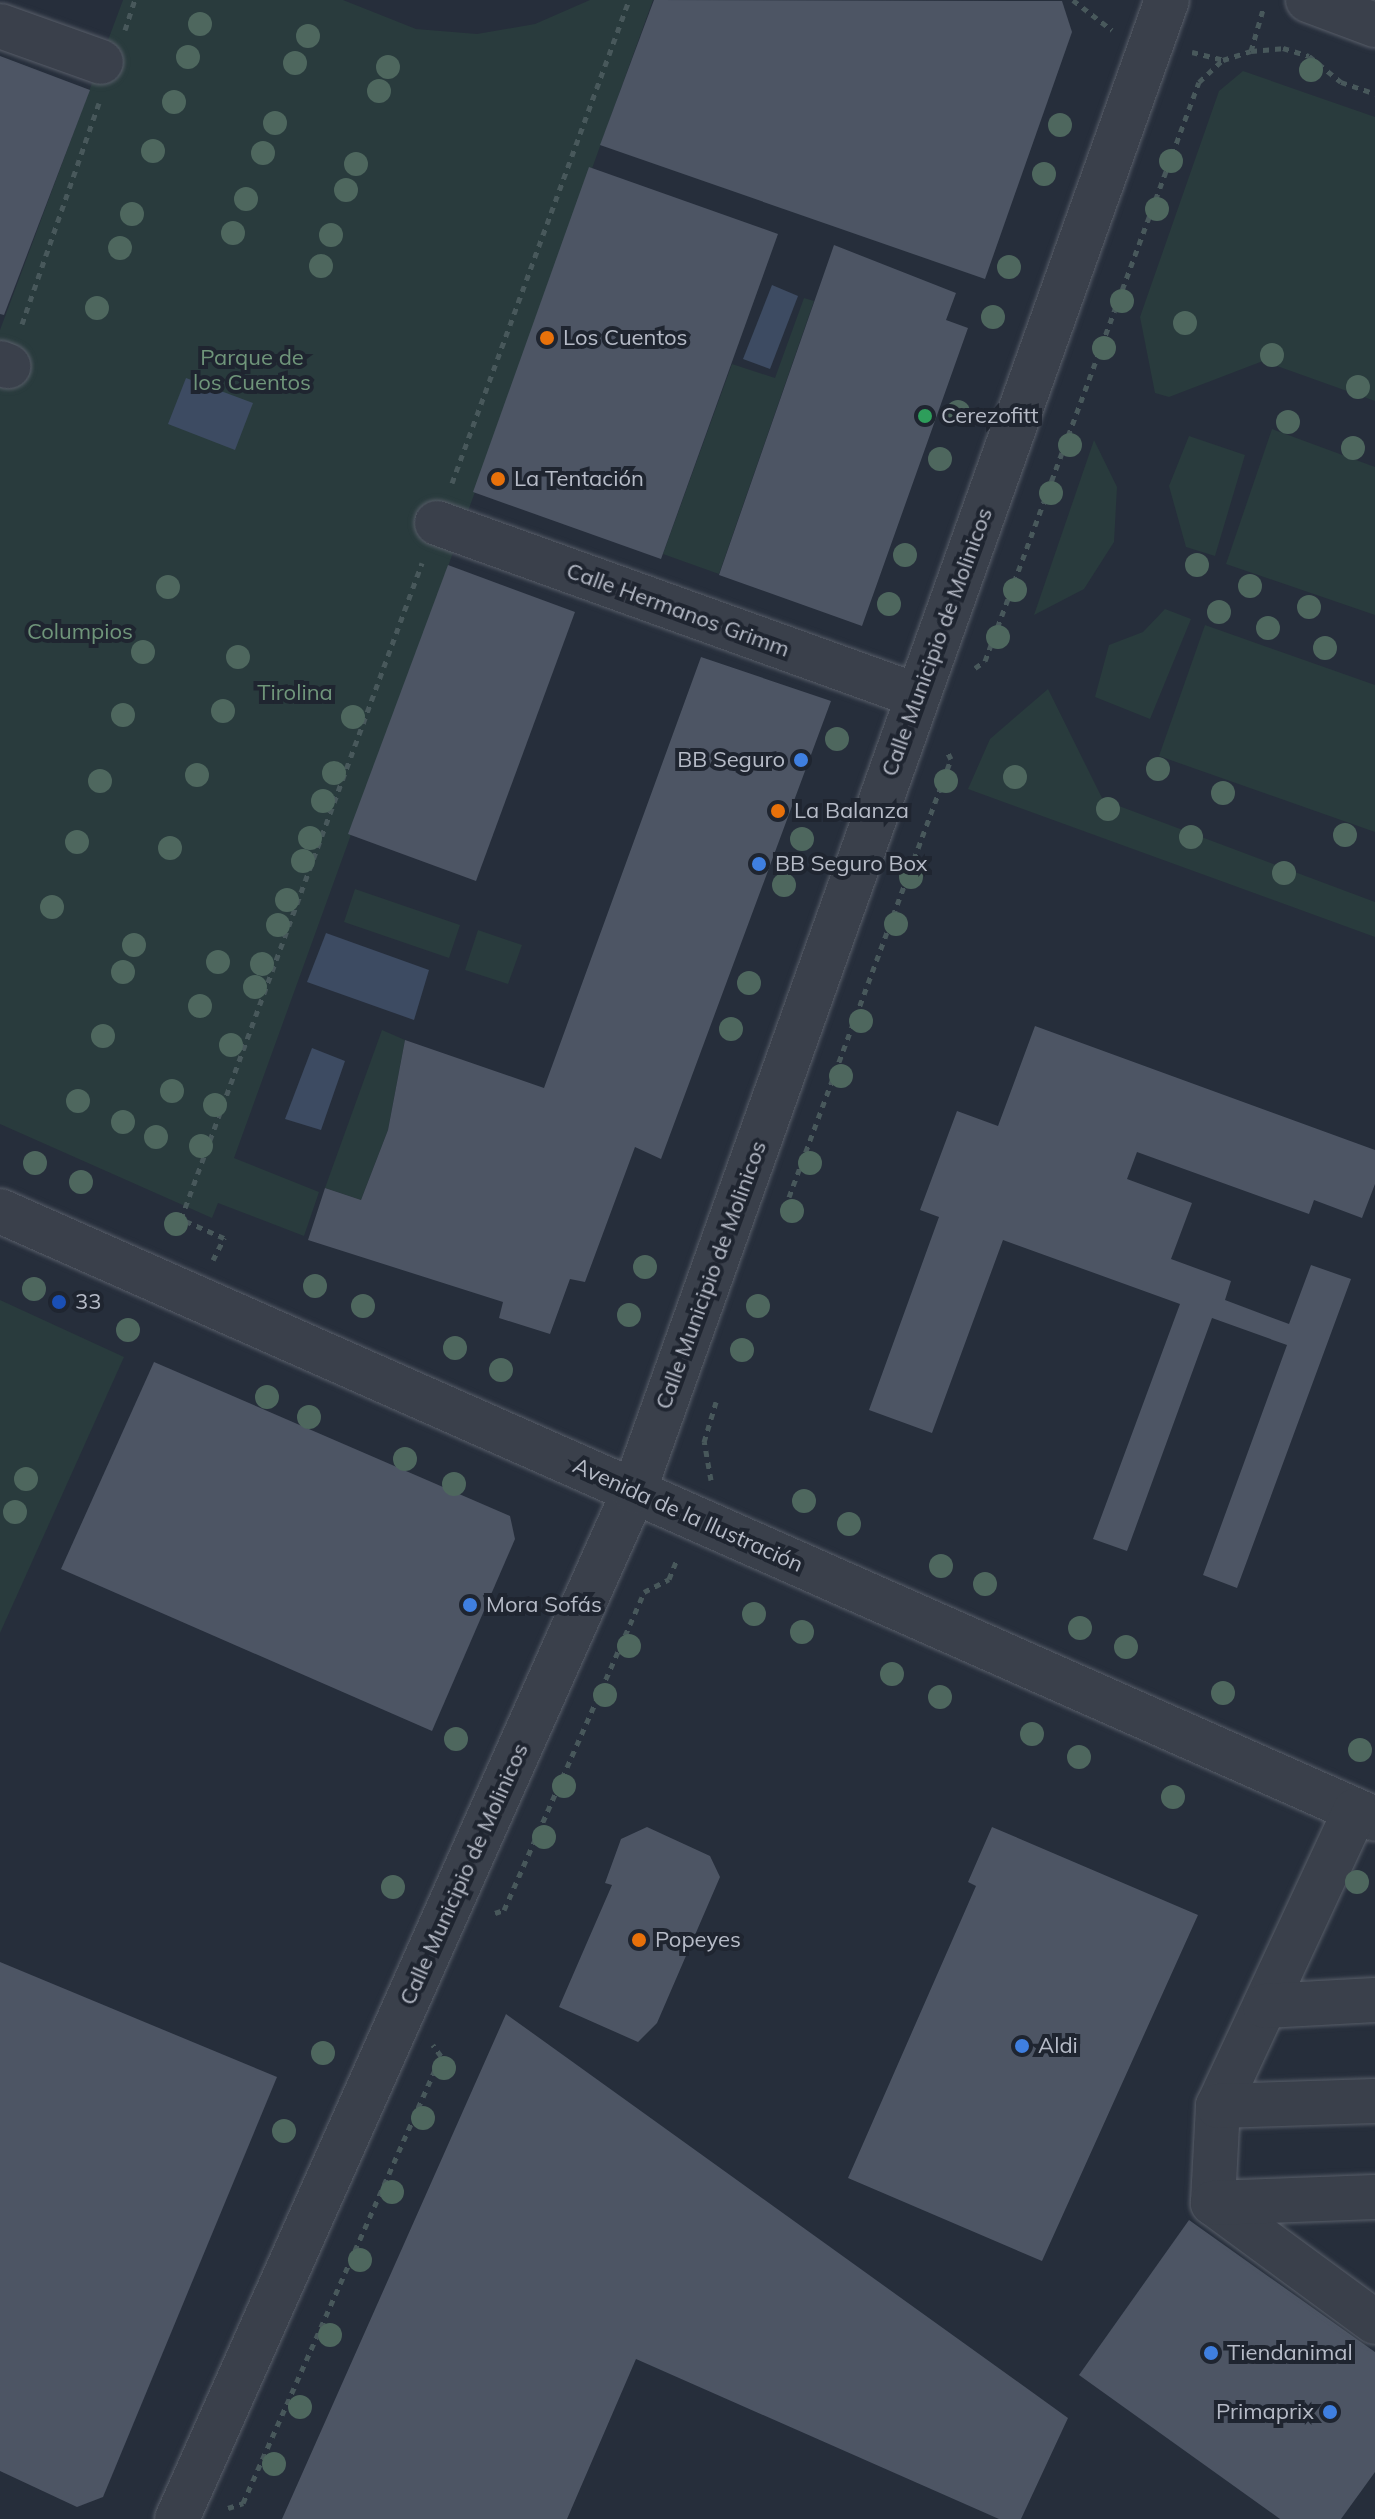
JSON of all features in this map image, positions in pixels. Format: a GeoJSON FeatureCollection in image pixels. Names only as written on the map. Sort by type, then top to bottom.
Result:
{"type":"FeatureCollection","features":[{"type":"Feature","properties":{"kind":"street","name":"Calle Municipio de Molinicos"},"geometry":{"type":"LineString","coordinates":[[177,2519],[634,1491],[1167,0]]}},
{"type":"Feature","properties":{"kind":"street"},"geometry":{"type":"LineString","coordinates":[[1308,0],[1375,25]]}},
{"type":"Feature","properties":{"kind":"street"},"geometry":{"type":"LineString","coordinates":[[0,26],[108,66]]}},
{"type":"Feature","properties":{"kind":"street","name":"Calle Hermanos Grimm"},"geometry":{"type":"LineString","coordinates":[[437,523],[918,696]]}},
{"type":"Feature","properties":{"kind":"street","name":"Avenida de la Ilustración"},"geometry":{"type":"LineString","coordinates":[[0,1211],[1365,1815]]}},
{"type":"Feature","properties":{"kind":"street"},"geometry":{"type":"LineString","coordinates":[[1213,2203],[1218,2106],[1265,2006],[1365,1815]]}},
{"type":"Feature","properties":{"kind":"street"},"geometry":{"type":"LineString","coordinates":[[1265,2006],[1375,2000]]}},
{"type":"Feature","properties":{"kind":"street"},"geometry":{"type":"LineString","coordinates":[[1218,2106],[1375,2101]]}},
{"type":"Feature","properties":{"kind":"street"},"geometry":{"type":"LineString","coordinates":[[1213,2203],[1375,2197]]}},
{"type":"Feature","properties":{"kind":"street"},"geometry":{"type":"LineString","coordinates":[[1213,2203],[1374,2321]]}},
{"type":"Feature","properties":{"kind":"path"},"geometry":{"type":"LineString","coordinates":[[4,365],[108,66],[135,0]]}},
{"type":"Feature","properties":{"kind":"path"},"geometry":{"type":"LineString","coordinates":[[196,1297],[224,1238],[181,1219],[629,0]]}},
{"type":"Feature","properties":{"kind":"path"},"geometry":{"type":"LineString","coordinates":[[1251,51],[1283,48],[1309,56],[1341,82],[1375,94]]}},
{"type":"Feature","properties":{"kind":"green space","name":"Parque de los Cuentos"},"geometry":{"type":"Polygon","coordinates":[[[123,0],[343,0],[416,29],[477,34],[535,24],[590,0],[653,0],[234,1158],[319,1192],[304,1236],[218,1203],[212,1218],[0,1124],[0,330],[123,0]]]}},
{"type":"Feature","properties":{"kind":"green space"},"geometry":{"type":"Polygon","coordinates":[[[1243,71],[1375,117],[1375,401],[1263,361],[1169,397],[1155,393],[1140,317],[1219,91],[1243,71]]]}},
{"type":"Feature","properties":{"kind":"green space"},"geometry":{"type":"Polygon","coordinates":[[[804,298],[814,301],[719,574],[663,554],[732,364],[775,378],[804,298]]]}},
{"type":"Feature","properties":{"kind":"green space"},"geometry":{"type":"Polygon","coordinates":[[[1272,429],[1375,467],[1375,615],[1226,564],[1272,429]]]}},
{"type":"Feature","properties":{"kind":"green space"},"geometry":{"type":"Polygon","coordinates":[[[1189,436],[1245,455],[1215,556],[1186,547],[1169,486],[1189,436]]]}},
{"type":"Feature","properties":{"kind":"green space"},"geometry":{"type":"Polygon","coordinates":[[[1094,440],[1117,487],[1114,542],[1084,589],[1034,615],[1094,440]]]}},
{"type":"Feature","properties":{"kind":"green space"},"geometry":{"type":"Polygon","coordinates":[[[1165,609],[1191,619],[1150,719],[1095,697],[1109,645],[1143,632],[1165,609]]]}},
{"type":"Feature","properties":{"kind":"green space"},"geometry":{"type":"Polygon","coordinates":[[[1205,625],[1375,685],[1375,832],[1159,756],[1205,625]]]}},
{"type":"Feature","properties":{"kind":"green space"},"geometry":{"type":"Polygon","coordinates":[[[1048,689],[1103,800],[1375,902],[1375,937],[968,789],[990,739],[1048,689]]]}},
{"type":"Feature","properties":{"kind":"green space"},"geometry":{"type":"Polygon","coordinates":[[[355,889],[460,925],[449,958],[344,922],[355,889]]]}},
{"type":"Feature","properties":{"kind":"green space"},"geometry":{"type":"Polygon","coordinates":[[[478,930],[522,945],[508,984],[465,970],[478,930]]]}},
{"type":"Feature","properties":{"kind":"green space"},"geometry":{"type":"Polygon","coordinates":[[[382,1030],[405,1040],[388,1130],[361,1200],[325,1188],[382,1030]]]}},
{"type":"Feature","properties":{"kind":"green space"},"geometry":{"type":"Polygon","coordinates":[[[0,1300],[124,1357],[0,1633],[0,1300]]]}},
{"type":"Feature","properties":{"kind":"water"},"geometry":{"type":"Polygon","coordinates":[[[772,285],[798,296],[770,369],[743,359],[772,285]]]}},
{"type":"Feature","properties":{"kind":"water"},"geometry":{"type":"Polygon","coordinates":[[[186,378],[253,403],[235,450],[168,424],[186,378]]]}},
{"type":"Feature","properties":{"kind":"water"},"geometry":{"type":"Polygon","coordinates":[[[326,933],[429,970],[414,1020],[307,982],[326,933]]]}},
{"type":"Feature","properties":{"kind":"water"},"geometry":{"type":"Polygon","coordinates":[[[312,1048],[345,1061],[321,1130],[285,1119],[312,1048]]]}},
{"type":"Feature","properties":{"kind":"building"},"geometry":{"type":"Polygon","coordinates":[[[654,0],[1062,1],[1072,32],[985,279],[600,145],[654,0]]]}},
{"type":"Feature","properties":{"kind":"building"},"geometry":{"type":"Polygon","coordinates":[[[0,56],[90,90],[4,315],[0,314],[0,56]]]}},
{"type":"Feature","properties":{"kind":"building"},"geometry":{"type":"Polygon","coordinates":[[[589,167],[778,234],[661,559],[473,492],[589,167]]]}},
{"type":"Feature","properties":{"kind":"building"},"geometry":{"type":"Polygon","coordinates":[[[834,245],[956,293],[946,320],[968,328],[862,626],[719,575],[834,245]]]}},
{"type":"Feature","properties":{"kind":"building"},"geometry":{"type":"Polygon","coordinates":[[[448,565],[575,612],[476,881],[348,834],[448,565]]]}},
{"type":"Feature","properties":{"kind":"building"},"geometry":{"type":"Polygon","coordinates":[[[701,657],[831,701],[661,1159],[635,1147],[585,1282],[570,1279],[550,1334],[499,1318],[503,1302],[308,1240],[325,1188],[361,1200],[388,1130],[405,1040],[544,1088],[701,657]]]}},
{"type":"Feature","properties":{"kind":"building"},"geometry":{"type":"Polygon","coordinates":[[[1035,1026],[1375,1150],[1375,1184],[1362,1218],[1314,1200],[1309,1214],[1137,1152],[1127,1179],[1192,1203],[1171,1259],[1231,1281],[1225,1300],[1289,1324],[1311,1265],[1351,1279],[1237,1588],[1203,1575],[1287,1345],[1212,1318],[1127,1551],[1093,1539],[1180,1304],[1003,1240],[932,1433],[869,1410],[939,1217],[920,1210],[957,1111],[998,1126],[1035,1026]]]}},
{"type":"Feature","properties":{"kind":"building"},"geometry":{"type":"Polygon","coordinates":[[[154,1362],[510,1516],[515,1539],[432,1731],[61,1569],[154,1362]]]}},
{"type":"Feature","properties":{"kind":"building","name":"Popeyes"},"geometry":{"type":"Polygon","coordinates":[[[647,1827],[710,1856],[720,1877],[657,2023],[638,2042],[559,2007],[612,1885],[605,1883],[621,1839],[647,1827]]]}},
{"type":"Feature","properties":{"kind":"building","name":"Aldi"},"geometry":{"type":"Polygon","coordinates":[[[992,1827],[1198,1915],[1042,2261],[848,2178],[976,1886],[968,1882],[992,1827]]]}},
{"type":"Feature","properties":{"kind":"building"},"geometry":{"type":"Polygon","coordinates":[[[0,1962],[277,2077],[103,2497],[77,2507],[0,2471],[0,1962]]]}},
{"type":"Feature","properties":{"kind":"building"},"geometry":{"type":"Polygon","coordinates":[[[506,2014],[1068,2418],[1021,2519],[999,2519],[636,2359],[567,2519],[282,2519],[506,2014]]]}},
{"type":"Feature","properties":{"kind":"building","name":"Tiendanimal"},"geometry":{"type":"Polygon","coordinates":[[[1189,2220],[1375,2352],[1375,2472],[1341,2519],[1280,2519],[1079,2375],[1189,2220]]]}},
{"type":"Feature","properties":{"kind":"place","name":"Los Cuentos"},"geometry":{"type":"Point","coordinates":[547,338]}},
{"type":"Feature","properties":{"kind":"place","name":"Cerezofitt"},"geometry":{"type":"Point","coordinates":[925,416]}},
{"type":"Feature","properties":{"kind":"place","name":"La Tentación"},"geometry":{"type":"Point","coordinates":[498,479]}},
{"type":"Feature","properties":{"kind":"place","name":"BB Seguro"},"geometry":{"type":"Point","coordinates":[801,760]}},
{"type":"Feature","properties":{"kind":"place","name":"La Balanza"},"geometry":{"type":"Point","coordinates":[778,811]}},
{"type":"Feature","properties":{"kind":"place","name":"BB Seguro Box"},"geometry":{"type":"Point","coordinates":[759,864]}},
{"type":"Feature","properties":{"kind":"place","name":"33"},"geometry":{"type":"Point","coordinates":[59,1302]}},
{"type":"Feature","properties":{"kind":"place","name":"Mora Sofás"},"geometry":{"type":"Point","coordinates":[470,1605]}},
{"type":"Feature","properties":{"kind":"place","name":"Popeyes"},"geometry":{"type":"Point","coordinates":[639,1940]}},
{"type":"Feature","properties":{"kind":"place","name":"Aldi"},"geometry":{"type":"Point","coordinates":[1022,2046]}},
{"type":"Feature","properties":{"kind":"place","name":"Tiendanimal"},"geometry":{"type":"Point","coordinates":[1211,2353]}},
{"type":"Feature","properties":{"kind":"place","name":"Primaprix"},"geometry":{"type":"Point","coordinates":[1330,2412]}},
{"type":"Feature","properties":{"kind":"park label","name":"Columpios"},"geometry":{"type":"Point","coordinates":[80,632]}},
{"type":"Feature","properties":{"kind":"park label","name":"Tirolina"},"geometry":{"type":"Point","coordinates":[295,693]}}]}
